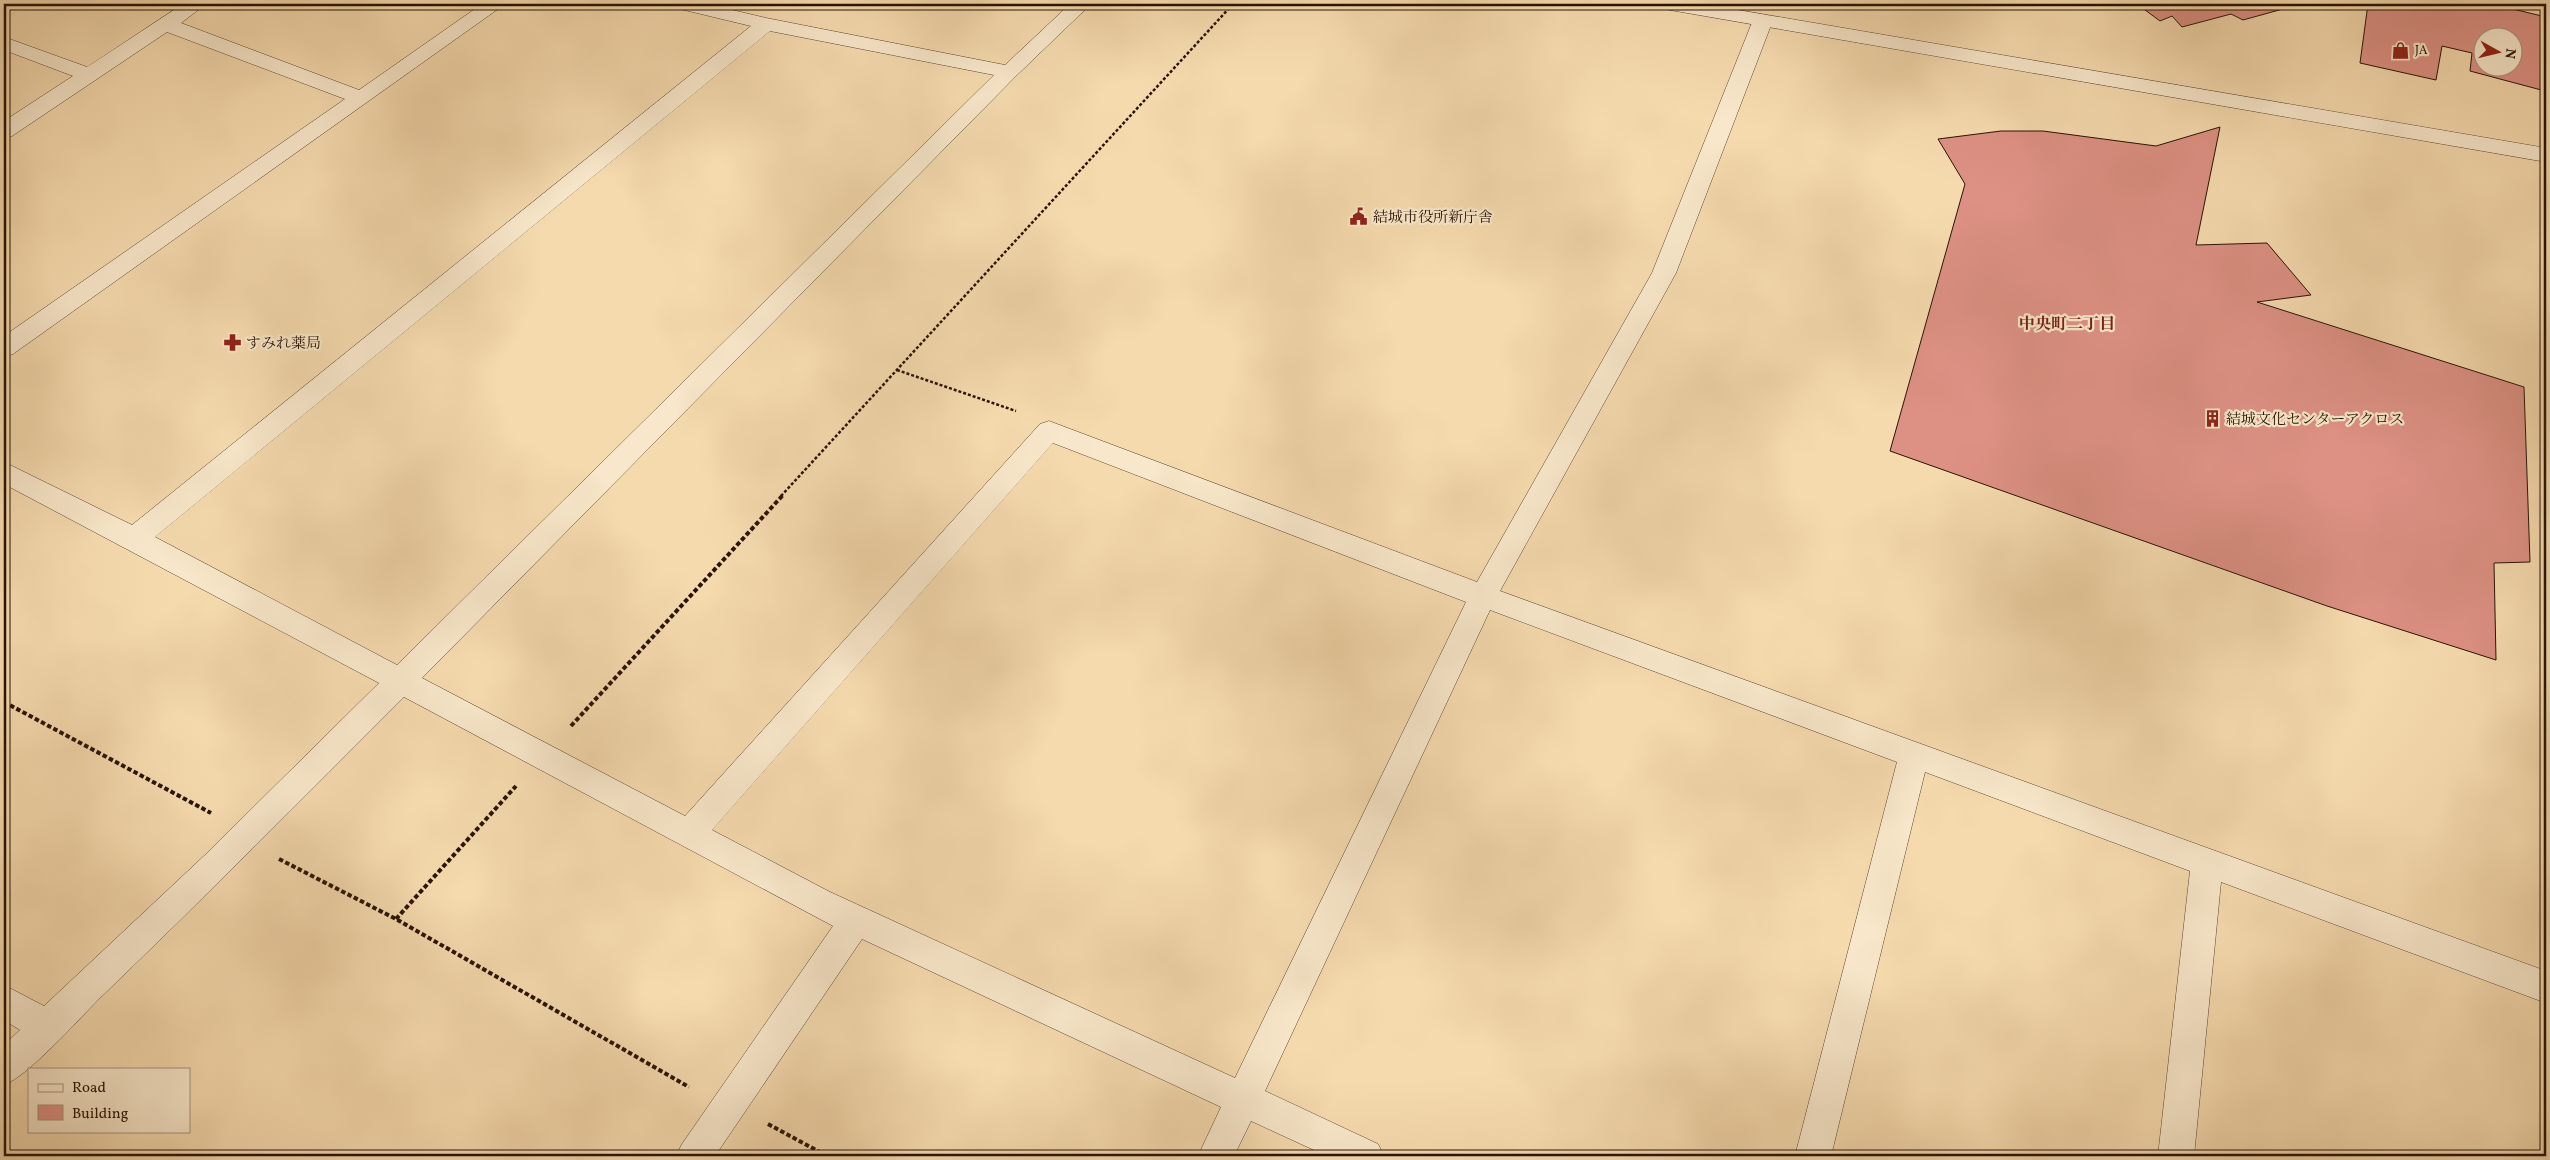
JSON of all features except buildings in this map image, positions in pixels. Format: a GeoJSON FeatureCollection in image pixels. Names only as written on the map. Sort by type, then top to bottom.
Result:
{"type":"FeatureCollection","features":[{"type":"Feature","properties":{"kind":"street"},"geometry":{"type":"LineString","coordinates":[[4,131],[196,4]]}},
{"type":"Feature","properties":{"kind":"street"},"geometry":{"type":"LineString","coordinates":[[4,348],[495,4]]}},
{"type":"Feature","properties":{"kind":"street"},"geometry":{"type":"LineString","coordinates":[[683,4],[766,24],[1008,72]]}},
{"type":"Feature","properties":{"kind":"street"},"geometry":{"type":"LineString","coordinates":[[4,1068],[216,865],[1008,72],[1081,4]]}},
{"type":"Feature","properties":{"kind":"street"},"geometry":{"type":"LineString","coordinates":[[1670,4],[2546,155]]}},
{"type":"Feature","properties":{"kind":"street"},"geometry":{"type":"LineString","coordinates":[[1216,1156],[1483,596],[1664,273],[1763,20]]}},
{"type":"Feature","properties":{"kind":"street"},"geometry":{"type":"LineString","coordinates":[[165,24],[361,98]]}},
{"type":"Feature","properties":{"kind":"street"},"geometry":{"type":"LineString","coordinates":[[134,539],[766,24]]}},
{"type":"Feature","properties":{"kind":"street"},"geometry":{"type":"LineString","coordinates":[[4,42],[89,74]]}},
{"type":"Feature","properties":{"kind":"street"},"geometry":{"type":"LineString","coordinates":[[689,834],[1049,431],[1483,596],[2546,988]]}},
{"type":"Feature","properties":{"kind":"street"},"geometry":{"type":"LineString","coordinates":[[9,482],[134,539],[819,903],[1366,1156]]}},
{"type":"Feature","properties":{"kind":"street"},"geometry":{"type":"LineString","coordinates":[[1813,1156],[1914,755]]}},
{"type":"Feature","properties":{"kind":"street"},"geometry":{"type":"LineString","coordinates":[[2176,1156],[2207,863]]}},
{"type":"Feature","properties":{"kind":"street"},"geometry":{"type":"LineString","coordinates":[[694,1156],[856,920]]}},
{"type":"Feature","properties":{"kind":"street"},"geometry":{"type":"LineString","coordinates":[[4,1001],[47,1027]]}},
{"type":"Feature","properties":{"kind":"path"},"geometry":{"type":"LineString","coordinates":[[565,732],[1234,4]]}},
{"type":"Feature","properties":{"kind":"path"},"geometry":{"type":"LineString","coordinates":[[897,370],[1024,414]]}},
{"type":"Feature","properties":{"kind":"path"},"geometry":{"type":"LineString","coordinates":[[4,702],[218,817]]}},
{"type":"Feature","properties":{"kind":"path"},"geometry":{"type":"LineString","coordinates":[[396,919],[518,785]]}},
{"type":"Feature","properties":{"kind":"path"},"geometry":{"type":"LineString","coordinates":[[276,858],[396,919],[692,1089]]}},
{"type":"Feature","properties":{"kind":"path"},"geometry":{"type":"LineString","coordinates":[[760,1120],[826,1156]]}},
{"type":"Feature","properties":{"kind":"place","name":"JA"},"geometry":{"type":"Point","coordinates":[2401,50]}},
{"type":"Feature","properties":{"kind":"place","name":"結城市役所新庁舎"},"geometry":{"type":"Point","coordinates":[1359,217]}},
{"type":"Feature","properties":{"kind":"place","name":"すみれ薬局"},"geometry":{"type":"Point","coordinates":[232,343]}},
{"type":"Feature","properties":{"kind":"place","name":"結城文化センターアクロス"},"geometry":{"type":"Point","coordinates":[2212,419]}},
{"type":"Feature","properties":{"kind":"district","name":"中央町二丁目"},"geometry":{"type":"Point","coordinates":[2067,323]}}]}
